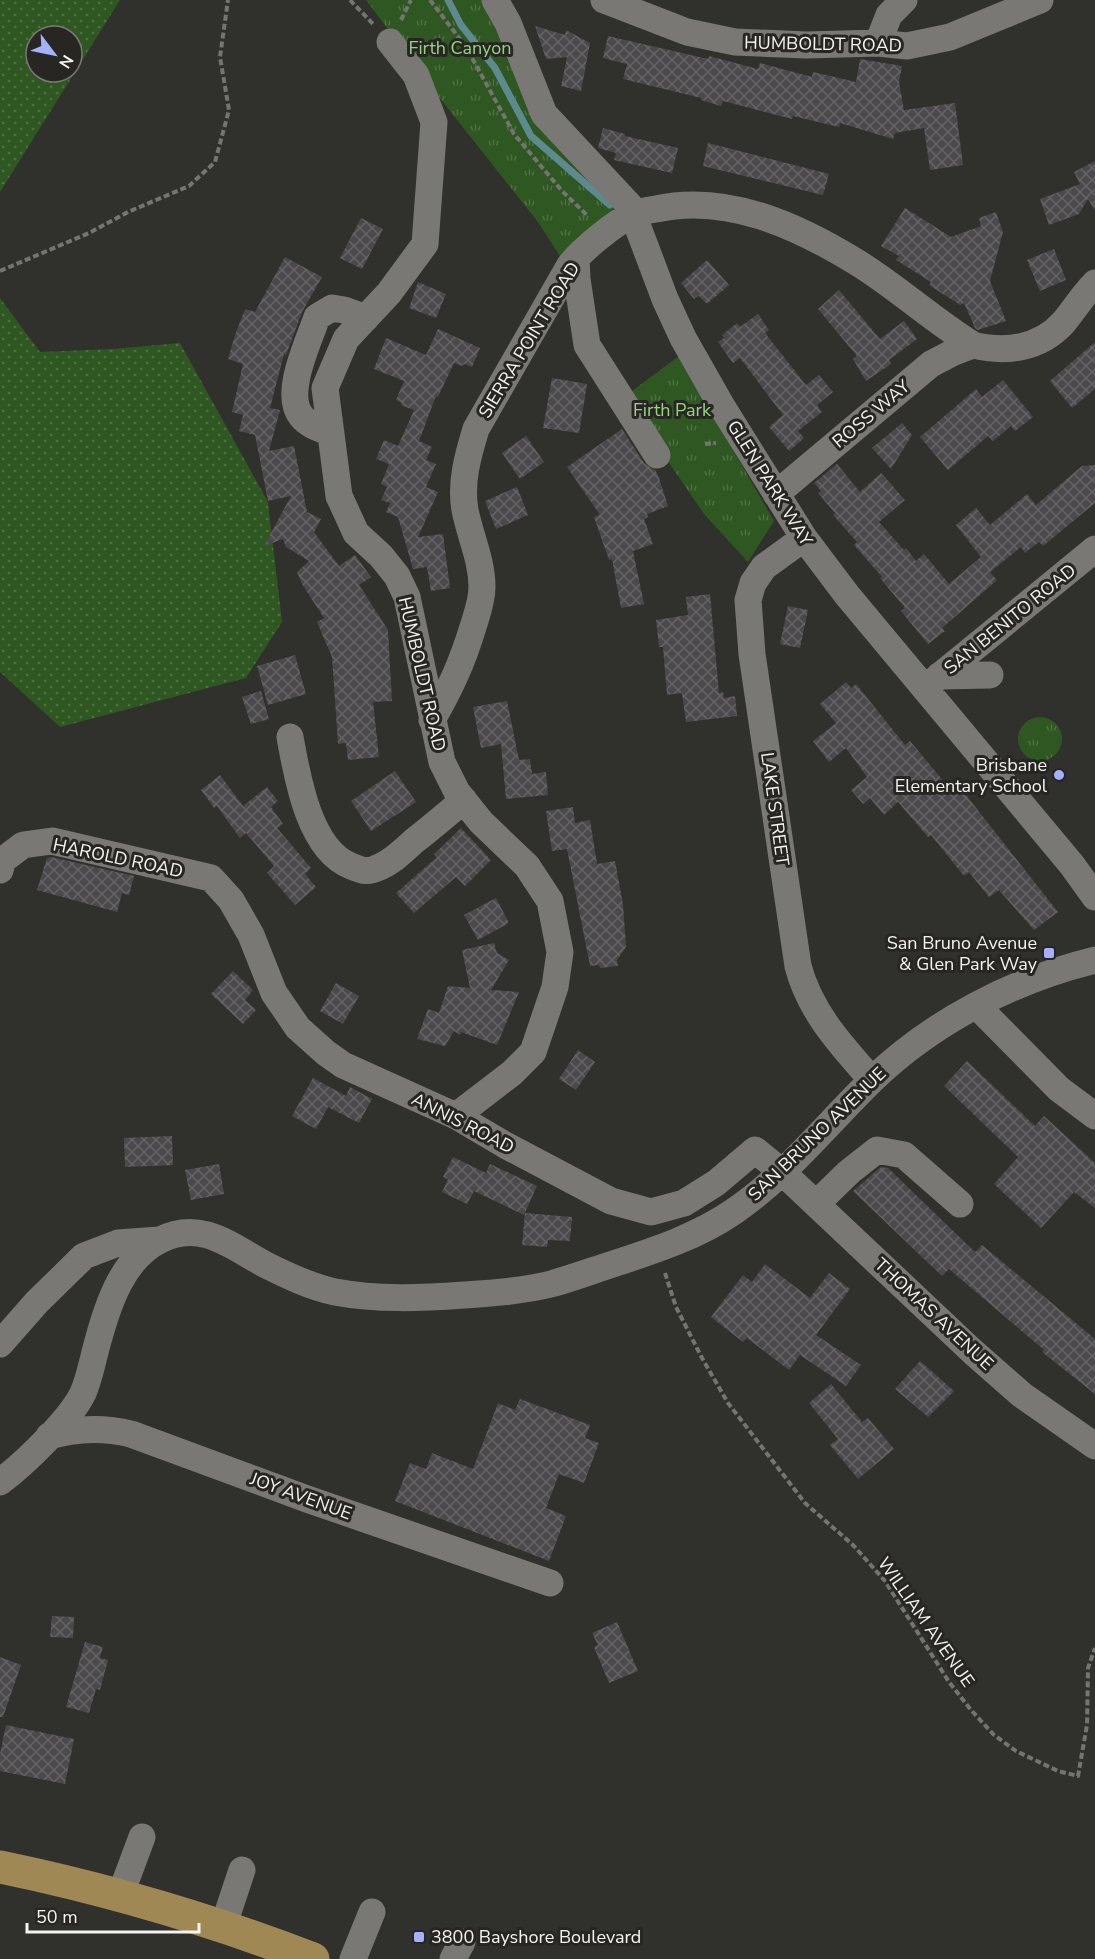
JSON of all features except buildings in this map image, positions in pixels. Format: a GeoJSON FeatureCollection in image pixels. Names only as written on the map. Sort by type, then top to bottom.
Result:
{"type":"FeatureCollection","features":[{"type":"Feature","properties":{"kind":"main road"},"geometry":{"type":"LineString","coordinates":[[0,1867],[120,1896],[223,1927],[313,1959]]}},
{"type":"Feature","properties":{"kind":"street","name":"GLEN PARK WAY"},"geometry":{"type":"LineString","coordinates":[[495,0],[508,23],[544,114],[625,200],[634,214],[658,304],[683,338],[721,405],[804,538],[847,595],[932,682],[1095,897]]}},
{"type":"Feature","properties":{"kind":"street","name":"HUMBOLDT ROAD"},"geometry":{"type":"LineString","coordinates":[[604,0],[679,30],[723,40],[807,45],[907,46],[939,41],[1040,0]]}},
{"type":"Feature","properties":{"kind":"street"},"geometry":{"type":"LineString","coordinates":[[878,44],[889,15],[904,0]]}},
{"type":"Feature","properties":{"kind":"street","name":"HUMBOLDT ROAD"},"geometry":{"type":"LineString","coordinates":[[390,42],[416,75],[434,122],[425,244],[389,293],[346,339],[325,388],[339,496],[356,533],[381,556],[397,576],[407,597],[442,762],[457,792],[481,822],[527,866],[550,901],[560,952],[555,987],[533,1052],[512,1073],[456,1116]]}},
{"type":"Feature","properties":{"kind":"street","name":"SIERRA POINT ROAD"},"geometry":{"type":"LineString","coordinates":[[432,720],[453,683],[481,599],[480,567],[465,510],[464,495],[464,479],[476,429],[564,273],[634,214],[670,205],[717,205],[747,212],[784,225],[859,264],[973,345],[992,350],[1014,349],[1047,336],[1064,322],[1095,283]]}},
{"type":"Feature","properties":{"kind":"street"},"geometry":{"type":"LineString","coordinates":[[593,250],[577,279],[587,345],[657,455]]}},
{"type":"Feature","properties":{"kind":"street"},"geometry":{"type":"LineString","coordinates":[[330,432],[302,417],[295,404],[295,380],[317,317],[332,308],[366,318]]}},
{"type":"Feature","properties":{"kind":"street","name":"ROSS WAY"},"geometry":{"type":"LineString","coordinates":[[777,494],[931,364],[973,345]]}},
{"type":"Feature","properties":{"kind":"street","name":"LAKE STREET"},"geometry":{"type":"LineString","coordinates":[[804,538],[764,567],[753,583],[747,600],[752,654],[798,966],[803,983],[819,1016],[872,1080]]}},
{"type":"Feature","properties":{"kind":"street","name":"SAN BENITO ROAD"},"geometry":{"type":"LineString","coordinates":[[932,682],[1090,560]]}},
{"type":"Feature","properties":{"kind":"street"},"geometry":{"type":"LineString","coordinates":[[932,682],[990,675]]}},
{"type":"Feature","properties":{"kind":"street"},"geometry":{"type":"LineString","coordinates":[[290,737],[297,774],[307,809],[316,828],[327,847],[337,857],[347,865],[363,872],[376,869],[393,859],[464,800]]}},
{"type":"Feature","properties":{"kind":"street","name":"HAROLD ROAD"},"geometry":{"type":"LineString","coordinates":[[0,870],[3,860],[23,845],[52,841],[211,878]]}},
{"type":"Feature","properties":{"kind":"street","name":"ANNIS ROAD"},"geometry":{"type":"LineString","coordinates":[[211,878],[231,900],[250,935],[274,993],[298,1028],[343,1065],[456,1116],[505,1145],[611,1201],[651,1212],[684,1203],[716,1183],[754,1150],[782,1172]]}},
{"type":"Feature","properties":{"kind":"street","name":"SAN BRUNO AVENUE"},"geometry":{"type":"LineString","coordinates":[[0,1482],[28,1459],[74,1408],[83,1392],[111,1301],[130,1264],[159,1240],[181,1233],[204,1233],[222,1239],[265,1264],[311,1285],[349,1294],[397,1298],[534,1288],[658,1249],[722,1220],[782,1172],[872,1080],[908,1050],[941,1027],[996,995],[1058,969],[1095,960]]}},
{"type":"Feature","properties":{"kind":"street"},"geometry":{"type":"LineString","coordinates":[[977,1006],[1059,1089],[1095,1116]]}},
{"type":"Feature","properties":{"kind":"street"},"geometry":{"type":"LineString","coordinates":[[816,1204],[849,1172],[877,1150],[904,1155],[960,1204]]}},
{"type":"Feature","properties":{"kind":"street","name":"THOMAS AVENUE"},"geometry":{"type":"LineString","coordinates":[[782,1172],[973,1352],[1022,1395],[1095,1446]]}},
{"type":"Feature","properties":{"kind":"street"},"geometry":{"type":"LineString","coordinates":[[0,1344],[37,1302],[84,1256],[118,1243],[159,1240]]}},
{"type":"Feature","properties":{"kind":"street","name":"JOY AVENUE"},"geometry":{"type":"LineString","coordinates":[[49,1436],[71,1430],[92,1429],[111,1429],[131,1434],[369,1510],[550,1583]]}},
{"type":"Feature","properties":{"kind":"street"},"geometry":{"type":"LineString","coordinates":[[120,1896],[142,1837]]}},
{"type":"Feature","properties":{"kind":"street"},"geometry":{"type":"LineString","coordinates":[[223,1927],[242,1870]]}},
{"type":"Feature","properties":{"kind":"street"},"geometry":{"type":"LineString","coordinates":[[353,1959],[372,1912]]}},
{"type":"Feature","properties":{"kind":"path"},"geometry":{"type":"LineString","coordinates":[[0,271],[89,233],[128,212],[189,186],[215,162],[229,110],[220,57],[228,0]]}},
{"type":"Feature","properties":{"kind":"path"},"geometry":{"type":"LineString","coordinates":[[350,0],[390,42]]}},
{"type":"Feature","properties":{"kind":"path"},"geometry":{"type":"LineString","coordinates":[[430,0],[466,47],[514,134],[562,191],[593,250]]}},
{"type":"Feature","properties":{"kind":"path","name":"WILLIAM AVENUE"},"geometry":{"type":"LineString","coordinates":[[658,1249],[676,1307],[728,1403],[805,1503],[854,1545],[885,1581],[949,1682],[994,1736],[1026,1756],[1058,1771],[1078,1776],[1087,1725],[1088,1668],[1095,1648]]}},
{"type":"Feature","properties":{"kind":"green space"},"geometry":{"type":"Polygon","coordinates":[[[0,0],[120,0],[84,58],[84,24],[24,24],[24,84],[68,84],[0,192],[0,0]]]}},
{"type":"Feature","properties":{"kind":"green space","name":"Firth Canyon"},"geometry":{"type":"Polygon","coordinates":[[[366,0],[485,0],[622,212],[562,259],[538,222],[435,92],[366,0]]]}},
{"type":"Feature","properties":{"kind":"green space"},"geometry":{"type":"Polygon","coordinates":[[[0,298],[40,352],[180,343],[268,502],[282,622],[246,678],[60,727],[0,672],[0,298]]]}},
{"type":"Feature","properties":{"kind":"green space","name":"Firth Park"},"geometry":{"type":"Polygon","coordinates":[[[679,356],[774,521],[748,562],[704,514],[624,397],[679,356]]]}},
{"type":"Feature","properties":{"kind":"green space"},"geometry":{"type":"Polygon","coordinates":[[[1040,717],[1055,724],[1062,739],[1055,754],[1040,761],[1025,754],[1018,739],[1025,724],[1040,717]]]}},
{"type":"Feature","properties":{"kind":"waterway"},"geometry":{"type":"LineString","coordinates":[[448,0],[461,25],[495,68],[531,136],[610,205]]}},
{"type":"Feature","properties":{"kind":"place","name":"Brisbane Elementary School"},"geometry":{"type":"Point","coordinates":[1059,775]}},
{"type":"Feature","properties":{"kind":"place","name":"San Bruno Avenue & Glen Park Way"},"geometry":{"type":"Point","coordinates":[1049,953]}},
{"type":"Feature","properties":{"kind":"place","name":"3800 Bayshore Boulevard"},"geometry":{"type":"Point","coordinates":[419,1937]}}]}
